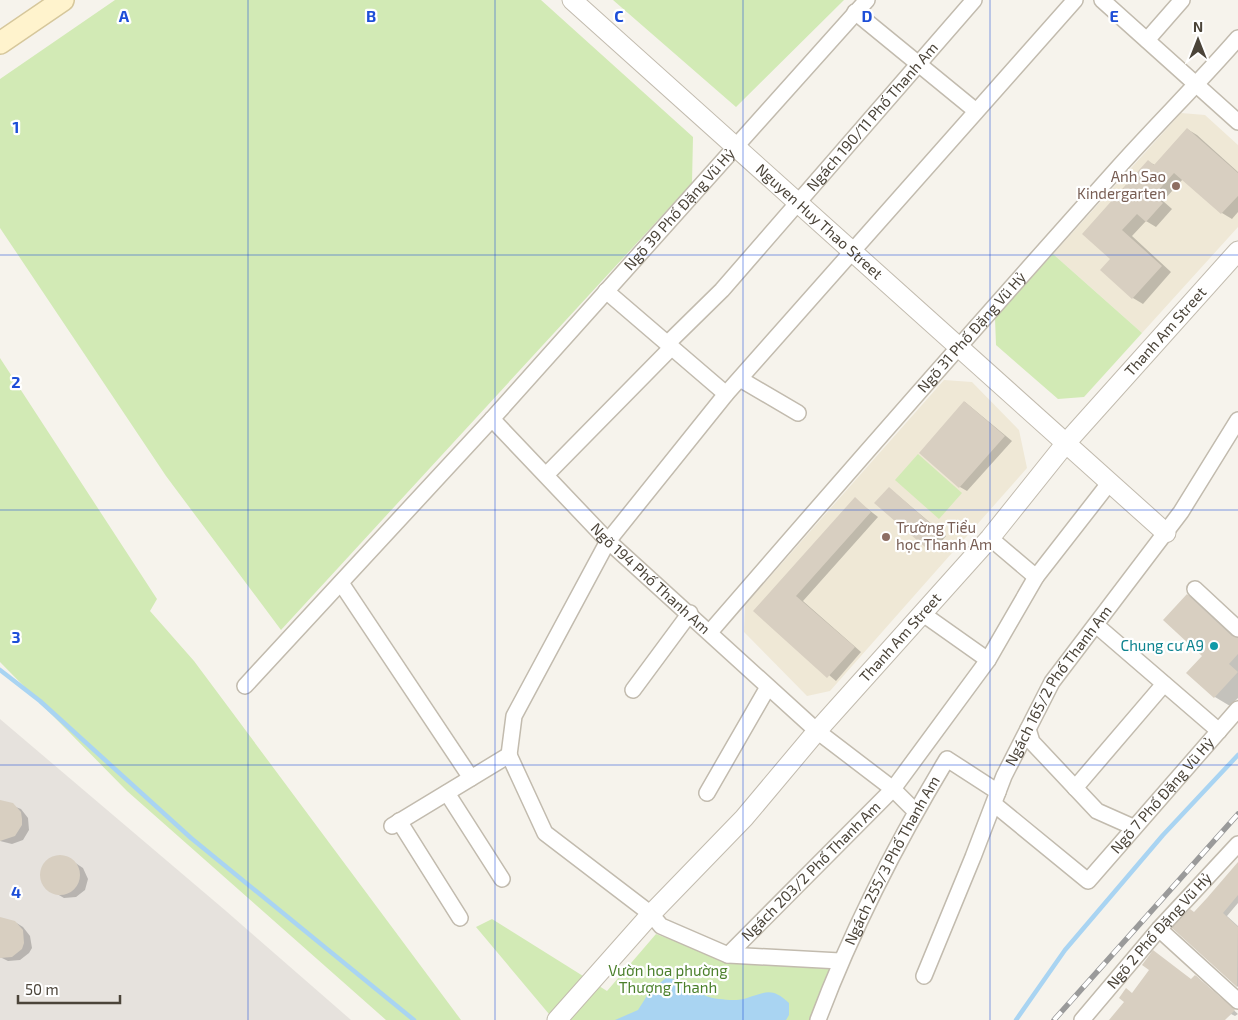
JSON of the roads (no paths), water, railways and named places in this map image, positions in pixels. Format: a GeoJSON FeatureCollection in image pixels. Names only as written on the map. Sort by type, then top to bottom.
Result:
{"type":"FeatureCollection","features":[{"type":"Feature","properties":{"kind":"main road"},"geometry":{"type":"LineString","coordinates":[[0,43],[62,0]]}},
{"type":"Feature","properties":{"kind":"street","name":"Nguyen Huy Thao Street"},"geometry":{"type":"LineString","coordinates":[[572,0],[1166,533]]}},
{"type":"Feature","properties":{"kind":"street","name":"Ngõ 39 Phố Đặng Vũ Hỷ"},"geometry":{"type":"LineString","coordinates":[[245,686],[492,419],[867,0]]}},
{"type":"Feature","properties":{"kind":"street","name":"Ngách 190/11 Phố Thanh Am"},"geometry":{"type":"LineString","coordinates":[[547,474],[722,290],[917,63],[974,0]]}},
{"type":"Feature","properties":{"kind":"street"},"geometry":{"type":"LineString","coordinates":[[840,961],[728,955],[661,926],[651,914],[544,833],[509,755],[514,716],[608,541],[726,394],[1075,0]]}},
{"type":"Feature","properties":{"kind":"street"},"geometry":{"type":"LineString","coordinates":[[1102,0],[1198,84],[1238,122]]}},
{"type":"Feature","properties":{"kind":"street"},"geometry":{"type":"LineString","coordinates":[[1147,40],[1182,0]]}},
{"type":"Feature","properties":{"kind":"street"},"geometry":{"type":"LineString","coordinates":[[856,12],[976,111]]}},
{"type":"Feature","properties":{"kind":"street","name":"Ngõ 31 Phố Đặng Vũ Hỷ"},"geometry":{"type":"LineString","coordinates":[[710,632],[958,346],[1145,137],[1198,84],[1238,38]]}},
{"type":"Feature","properties":{"kind":"street","name":"Thanh Am Street"},"geometry":{"type":"LineString","coordinates":[[557,1020],[651,914],[744,818],[817,731],[924,614],[990,538],[1066,443],[1238,251]]}},
{"type":"Feature","properties":{"kind":"street"},"geometry":{"type":"LineString","coordinates":[[606,291],[726,394]]}},
{"type":"Feature","properties":{"kind":"street"},"geometry":{"type":"LineString","coordinates":[[740,379],[798,412]]}},
{"type":"Feature","properties":{"kind":"street","name":"Ngõ 194 Phố Thanh Am"},"geometry":{"type":"LineString","coordinates":[[492,419],[547,474],[608,541],[690,613],[817,731],[893,789],[915,812]]}},
{"type":"Feature","properties":{"kind":"street","name":"Ngách 165/2 Phố Thanh Am"},"geometry":{"type":"LineString","coordinates":[[924,976],[996,798],[1052,682],[1166,533],[1238,420]]}},
{"type":"Feature","properties":{"kind":"street","name":"Ngách 203/2 Phố Thanh Am"},"geometry":{"type":"LineString","coordinates":[[728,955],[893,789],[988,660],[1036,578],[1110,482]]}},
{"type":"Feature","properties":{"kind":"street"},"geometry":{"type":"LineString","coordinates":[[990,538],[1036,578]]}},
{"type":"Feature","properties":{"kind":"street"},"geometry":{"type":"LineString","coordinates":[[341,583],[472,778]]}},
{"type":"Feature","properties":{"kind":"street"},"geometry":{"type":"LineString","coordinates":[[1195,589],[1238,630]]}},
{"type":"Feature","properties":{"kind":"street"},"geometry":{"type":"LineString","coordinates":[[633,690],[690,613]]}},
{"type":"Feature","properties":{"kind":"street"},"geometry":{"type":"LineString","coordinates":[[924,614],[988,660]]}},
{"type":"Feature","properties":{"kind":"street"},"geometry":{"type":"LineString","coordinates":[[1096,625],[1218,731]]}},
{"type":"Feature","properties":{"kind":"street"},"geometry":{"type":"LineString","coordinates":[[1075,788],[1164,684]]}},
{"type":"Feature","properties":{"kind":"street"},"geometry":{"type":"LineString","coordinates":[[707,793],[768,687]]}},
{"type":"Feature","properties":{"kind":"street","name":"Ngõ 7 Phố Đặng Vũ Hỷ"},"geometry":{"type":"LineString","coordinates":[[996,798],[1088,881],[1238,709]]}},
{"type":"Feature","properties":{"kind":"street"},"geometry":{"type":"LineString","coordinates":[[1028,729],[1032,742],[1097,811],[1133,828]]}},
{"type":"Feature","properties":{"kind":"street"},"geometry":{"type":"LineString","coordinates":[[460,918],[396,824],[509,755]]}},
{"type":"Feature","properties":{"kind":"street","name":"Ngách 255/3 Phố Thanh Am"},"geometry":{"type":"LineString","coordinates":[[818,1020],[840,961],[915,812],[947,759],[996,798]]}},
{"type":"Feature","properties":{"kind":"street"},"geometry":{"type":"LineString","coordinates":[[447,793],[502,879]]}},
{"type":"Feature","properties":{"kind":"street","name":"Ngõ 2 Phố Đặng Vũ Hỷ"},"geometry":{"type":"LineString","coordinates":[[1082,1020],[1159,929],[1238,844]]}},
{"type":"Feature","properties":{"kind":"street"},"geometry":{"type":"LineString","coordinates":[[1159,929],[1238,1001]]}},
{"type":"Feature","properties":{"kind":"water"},"geometry":{"type":"Polygon","coordinates":[[[666,978],[680,982],[712,998],[719,999],[741,1000],[764,993],[773,993],[789,1003],[789,1015],[786,1020],[615,1020],[638,1010],[650,991],[666,978]]]}},
{"type":"Feature","properties":{"kind":"waterway"},"geometry":{"type":"LineString","coordinates":[[0,670],[40,701],[191,838],[414,1020]]}},
{"type":"Feature","properties":{"kind":"waterway"},"geometry":{"type":"LineString","coordinates":[[1016,1020],[1065,950],[1163,835],[1238,755]]}},
{"type":"Feature","properties":{"kind":"railway"},"geometry":{"type":"LineString","coordinates":[[1054,1020],[1238,814]]}},
{"type":"Feature","properties":{"kind":"place","name":"Anh Sao Kindergarten"},"geometry":{"type":"Point","coordinates":[1176,186]}},
{"type":"Feature","properties":{"kind":"place","name":"Trường Tiểu học Thanh Am"},"geometry":{"type":"Point","coordinates":[886,537]}},
{"type":"Feature","properties":{"kind":"place","name":"Chung cư A9"},"geometry":{"type":"Point","coordinates":[1214,646]}},
{"type":"Feature","properties":{"kind":"park label","name":"Vườn hoa phường Thượng Thanh"},"geometry":{"type":"Point","coordinates":[668,980]}}]}
